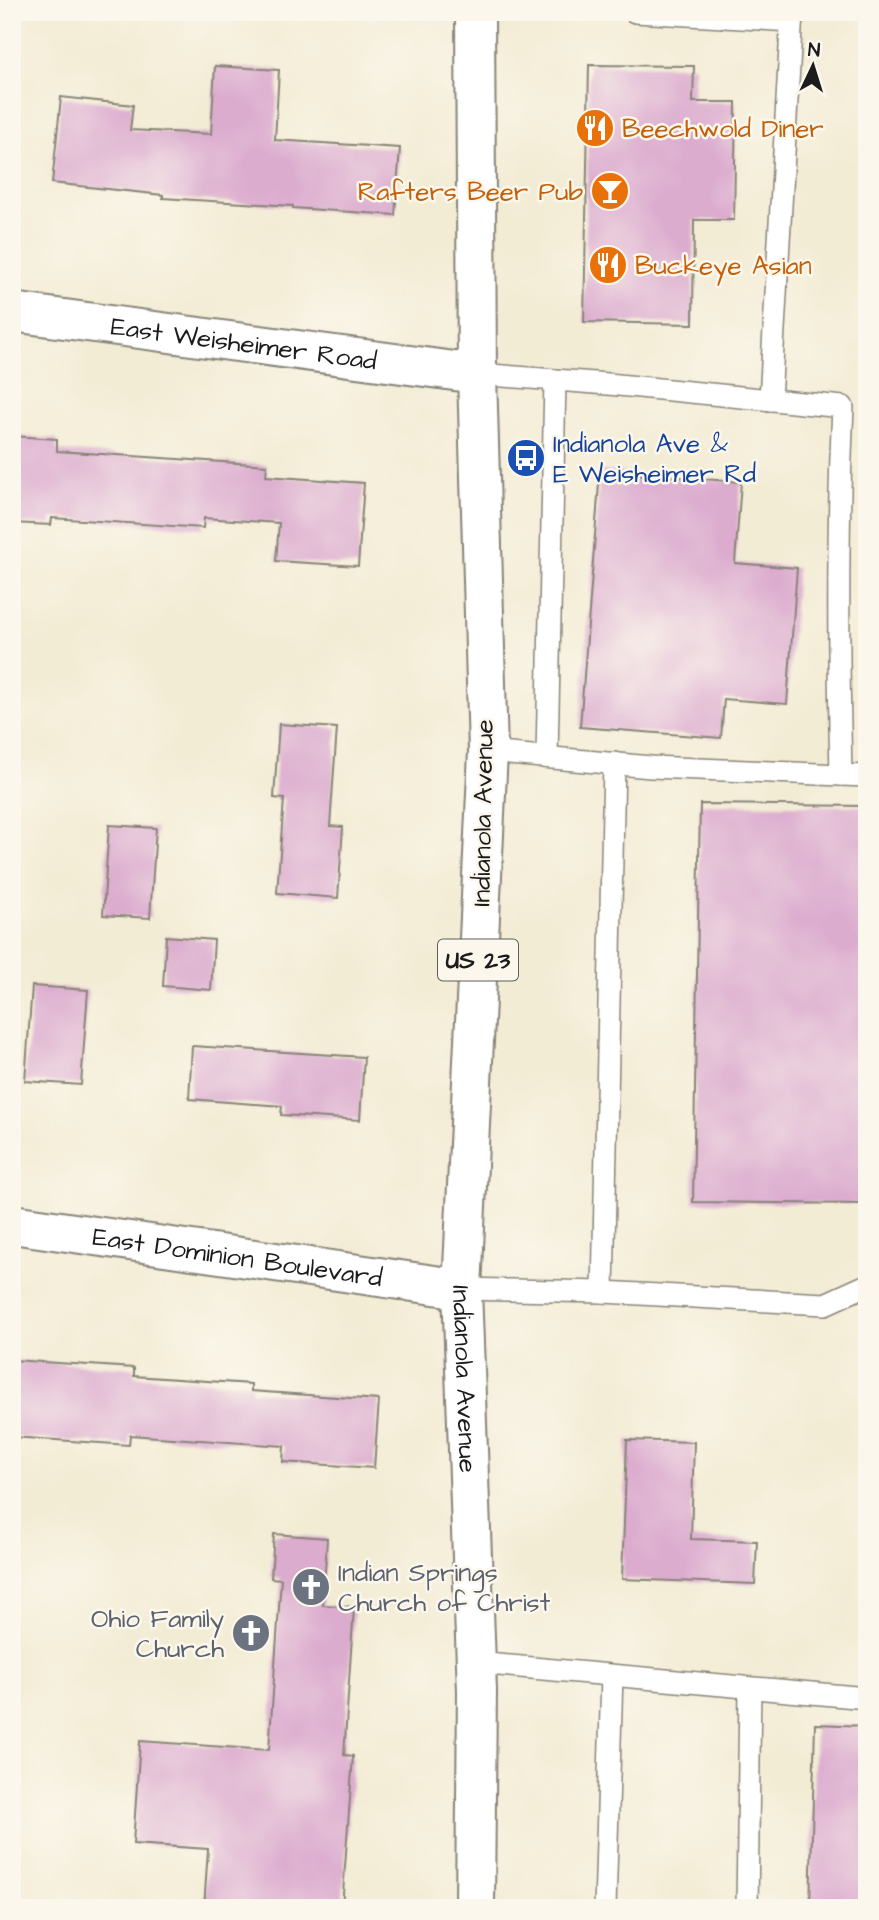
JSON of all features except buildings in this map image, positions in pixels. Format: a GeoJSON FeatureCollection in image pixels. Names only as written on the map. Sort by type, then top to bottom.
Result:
{"type":"FeatureCollection","features":[{"type":"Feature","properties":{"kind":"main road","name":"Indianola Avenue"},"geometry":{"type":"LineString","coordinates":[[474,12],[477,374],[488,751],[461,1289],[476,1663],[475,1908]]}},
{"type":"Feature","properties":{"kind":"main road","name":"East Weisheimer Road"},"geometry":{"type":"LineString","coordinates":[[12,312],[477,374]]}},
{"type":"Feature","properties":{"kind":"main road","name":"East Dominion Boulevard"},"geometry":{"type":"LineString","coordinates":[[12,1224],[461,1289]]}},
{"type":"Feature","properties":{"kind":"lane"},"geometry":{"type":"LineString","coordinates":[[635,12],[792,17],[770,400]]}},
{"type":"Feature","properties":{"kind":"lane"},"geometry":{"type":"LineString","coordinates":[[477,374],[843,407],[838,502],[837,630],[841,775]]}},
{"type":"Feature","properties":{"kind":"lane"},"geometry":{"type":"LineString","coordinates":[[547,757],[555,380]]}},
{"type":"Feature","properties":{"kind":"lane"},"geometry":{"type":"LineString","coordinates":[[488,751],[651,767],[867,776]]}},
{"type":"Feature","properties":{"kind":"lane"},"geometry":{"type":"LineString","coordinates":[[603,1292],[614,763]]}},
{"type":"Feature","properties":{"kind":"lane"},"geometry":{"type":"LineString","coordinates":[[461,1289],[603,1292],[825,1304],[867,1285]]}},
{"type":"Feature","properties":{"kind":"lane"},"geometry":{"type":"LineString","coordinates":[[476,1663],[867,1698]]}},
{"type":"Feature","properties":{"kind":"lane"},"geometry":{"type":"LineString","coordinates":[[605,1908],[612,1676]]}},
{"type":"Feature","properties":{"kind":"lane"},"geometry":{"type":"LineString","coordinates":[[747,1908],[750,1688]]}},
{"type":"Feature","properties":{"kind":"place","name":"Beechwold Diner"},"geometry":{"type":"Point","coordinates":[595,128]}},
{"type":"Feature","properties":{"kind":"place","name":"Rafters Beer Pub"},"geometry":{"type":"Point","coordinates":[610,191]}},
{"type":"Feature","properties":{"kind":"place","name":"Buckeye Asian"},"geometry":{"type":"Point","coordinates":[608,265]}},
{"type":"Feature","properties":{"kind":"place","name":"Indianola Ave & E Weisheimer Rd"},"geometry":{"type":"Point","coordinates":[526,458]}},
{"type":"Feature","properties":{"kind":"place","name":"Indian Springs Church of Christ"},"geometry":{"type":"Point","coordinates":[311,1587]}},
{"type":"Feature","properties":{"kind":"place","name":"Ohio Family Church"},"geometry":{"type":"Point","coordinates":[251,1633]}}]}
